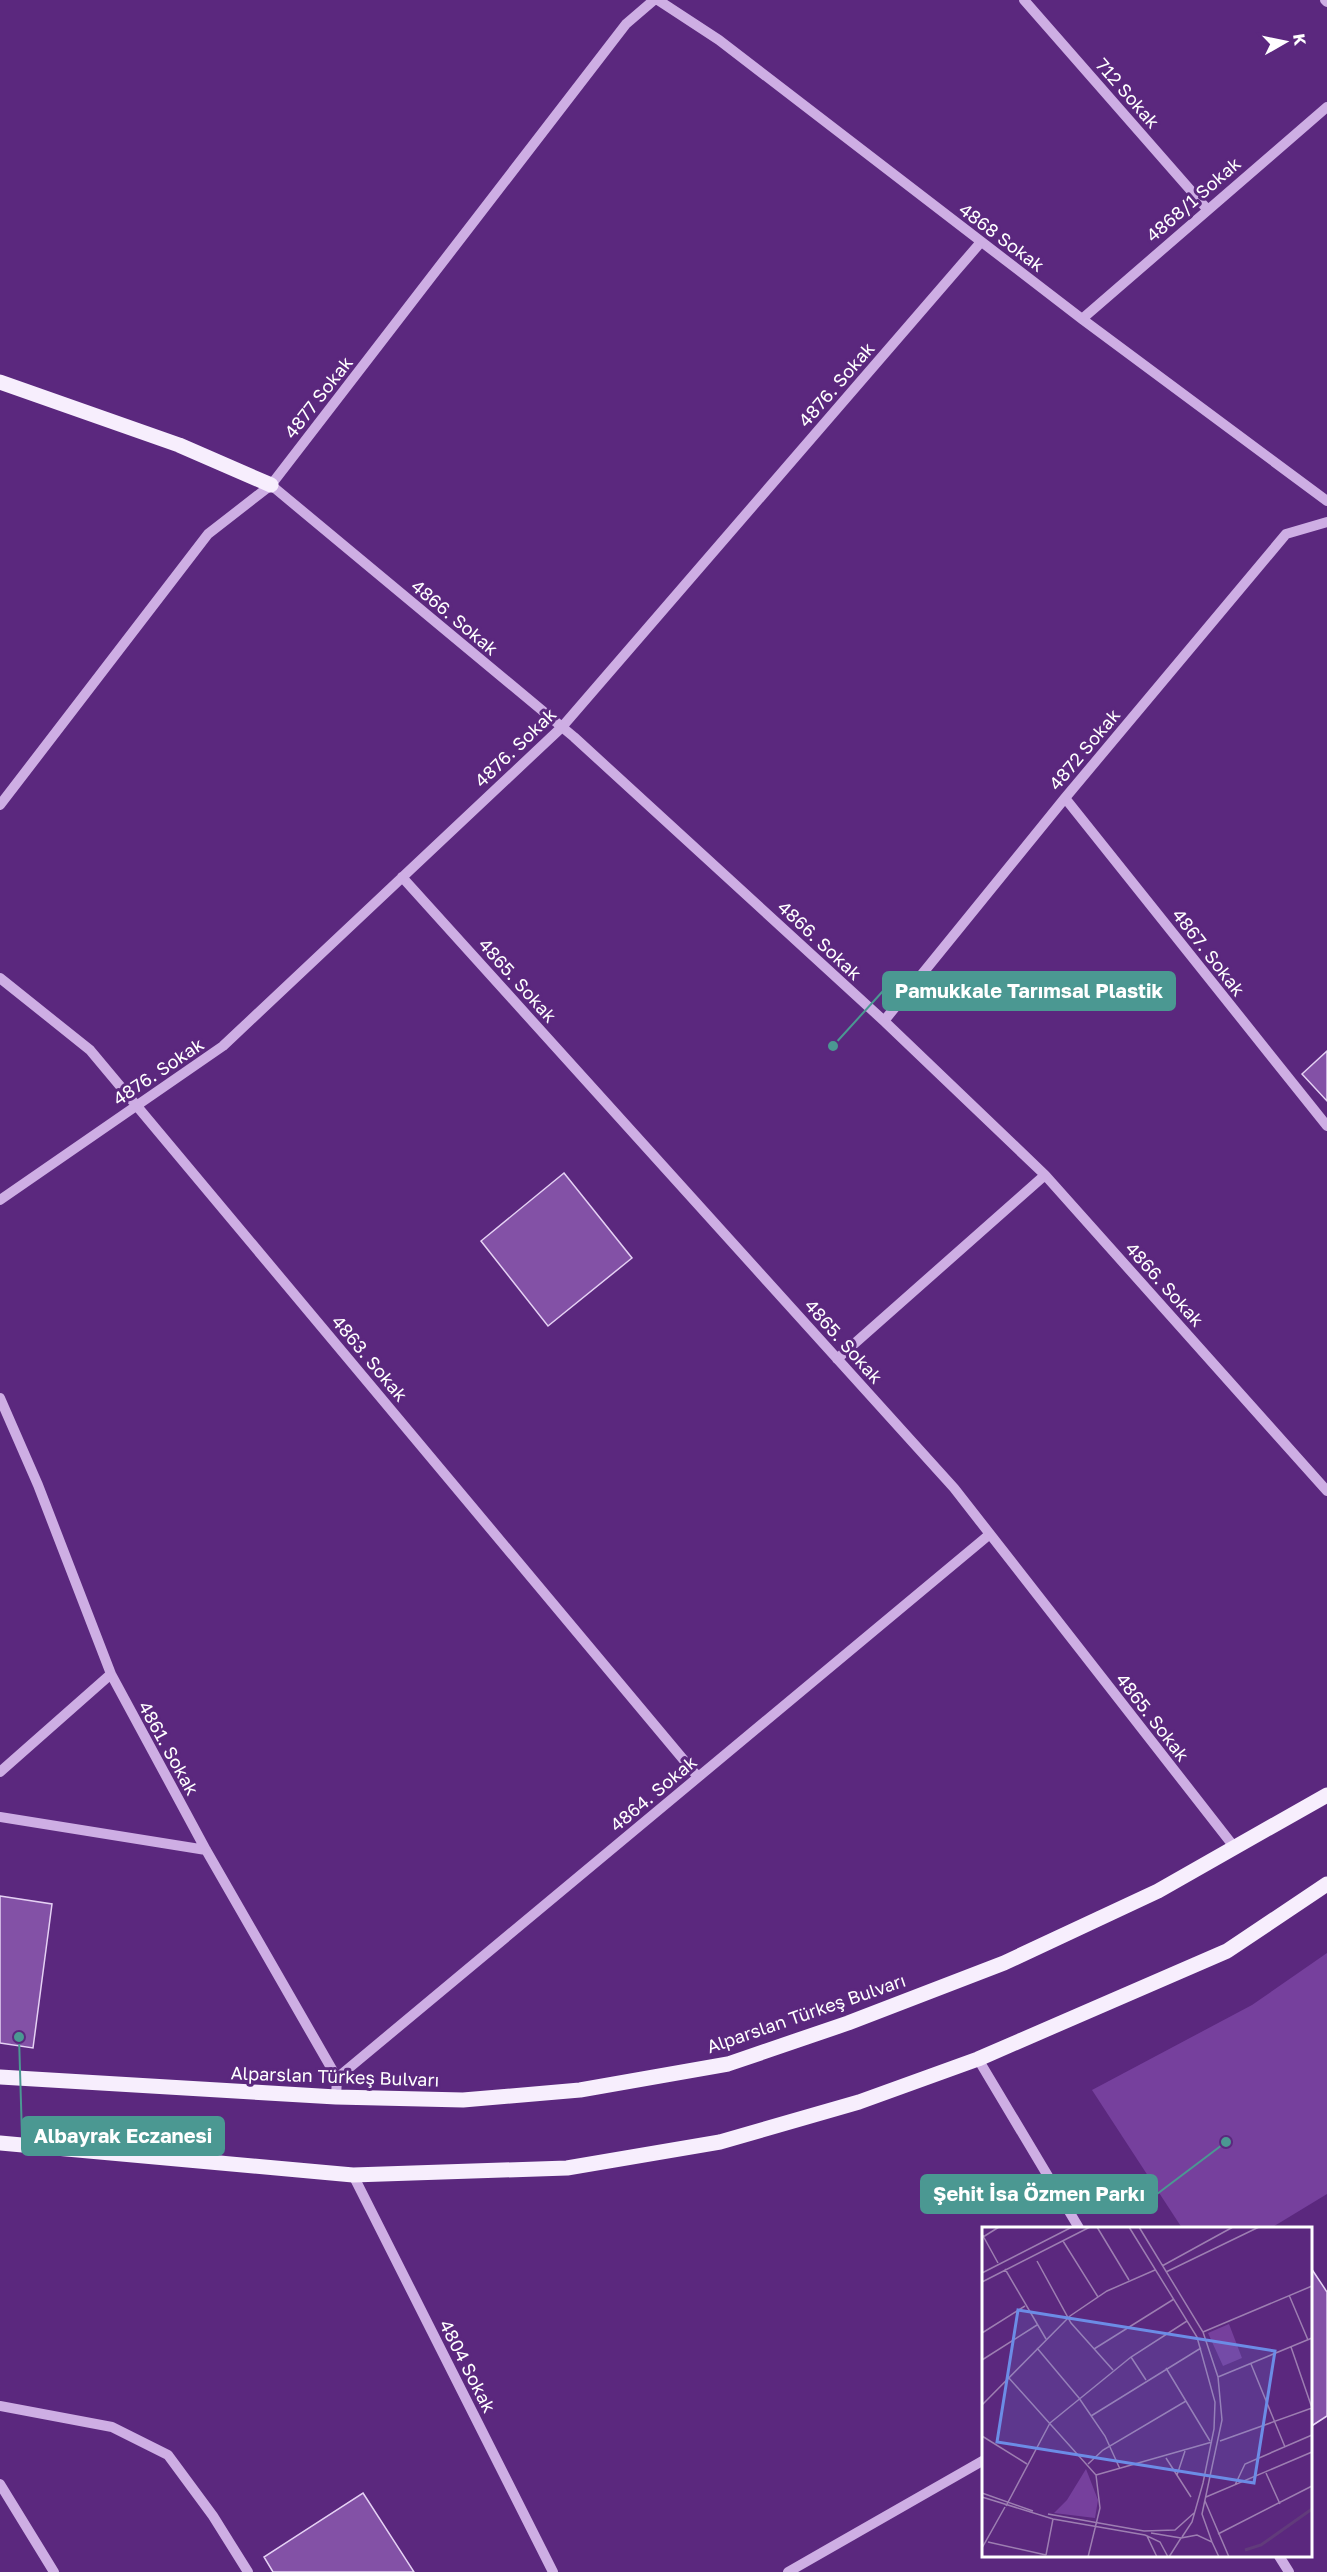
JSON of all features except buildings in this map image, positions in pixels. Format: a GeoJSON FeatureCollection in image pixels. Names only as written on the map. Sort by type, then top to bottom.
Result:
{"type":"FeatureCollection","features":[{"type":"Feature","properties":{"kind":"main road"},"geometry":{"type":"LineString","coordinates":[[0,382],[179,445],[271,485]]}},
{"type":"Feature","properties":{"kind":"main road","name":"Alparslan Türkeş Bulvarı"},"geometry":{"type":"LineString","coordinates":[[0,2077],[336,2097],[463,2100],[580,2090],[728,2064],[848,2023],[1004,1963],[1158,1891],[1327,1795]]}},
{"type":"Feature","properties":{"kind":"main road"},"geometry":{"type":"LineString","coordinates":[[0,2143],[353,2175],[567,2168],[720,2142],[859,2102],[978,2059],[1227,1951],[1327,1884]]}},
{"type":"Feature","properties":{"kind":"street","name":"4868 Sokak"},"geometry":{"type":"LineString","coordinates":[[656,0],[719,40],[1082,319],[1327,501]]}},
{"type":"Feature","properties":{"kind":"street","name":"4877 Sokak"},"geometry":{"type":"LineString","coordinates":[[0,805],[208,534],[271,485],[626,24],[656,0]]}},
{"type":"Feature","properties":{"kind":"street","name":"712 Sokak"},"geometry":{"type":"LineString","coordinates":[[1024,0],[1207,209]]}},
{"type":"Feature","properties":{"kind":"street","name":"4868/1 Sokak"},"geometry":{"type":"LineString","coordinates":[[1082,319],[1327,106]]}},
{"type":"Feature","properties":{"kind":"street","name":"4876. Sokak"},"geometry":{"type":"LineString","coordinates":[[0,1200],[224,1046],[562,727],[981,242]]}},
{"type":"Feature","properties":{"kind":"street","name":"4866. Sokak"},"geometry":{"type":"LineString","coordinates":[[271,485],[562,727],[884,1021],[1045,1175],[1327,1491]]}},
{"type":"Feature","properties":{"kind":"street","name":"4872 Sokak"},"geometry":{"type":"LineString","coordinates":[[884,1021],[1065,798],[1286,534],[1327,522]]}},
{"type":"Feature","properties":{"kind":"street","name":"4867. Sokak"},"geometry":{"type":"LineString","coordinates":[[1065,798],[1327,1126]]}},
{"type":"Feature","properties":{"kind":"street","name":"4865. Sokak"},"geometry":{"type":"LineString","coordinates":[[402,877],[954,1488],[1235,1848]]}},
{"type":"Feature","properties":{"kind":"street","name":"4863. Sokak"},"geometry":{"type":"LineString","coordinates":[[0,978],[90,1050],[698,1777]]}},
{"type":"Feature","properties":{"kind":"street"},"geometry":{"type":"LineString","coordinates":[[837,1359],[1045,1175]]}},
{"type":"Feature","properties":{"kind":"street","name":"4861. Sokak"},"geometry":{"type":"LineString","coordinates":[[0,1398],[38,1485],[111,1674],[206,1850],[337,2078]]}},
{"type":"Feature","properties":{"kind":"street","name":"4864. Sokak"},"geometry":{"type":"LineString","coordinates":[[337,2078],[990,1534]]}},
{"type":"Feature","properties":{"kind":"street"},"geometry":{"type":"LineString","coordinates":[[0,1772],[111,1674]]}},
{"type":"Feature","properties":{"kind":"street"},"geometry":{"type":"LineString","coordinates":[[0,1817],[206,1850]]}},
{"type":"Feature","properties":{"kind":"street"},"geometry":{"type":"LineString","coordinates":[[978,2059],[1078,2227]]}},
{"type":"Feature","properties":{"kind":"street"},"geometry":{"type":"LineString","coordinates":[[336,2097],[337,2078]]}},
{"type":"Feature","properties":{"kind":"street","name":"4804 Sokak"},"geometry":{"type":"LineString","coordinates":[[353,2175],[553,2572]]}},
{"type":"Feature","properties":{"kind":"street"},"geometry":{"type":"LineString","coordinates":[[0,2406],[112,2427],[168,2455],[213,2516],[248,2572]]}},
{"type":"Feature","properties":{"kind":"street"},"geometry":{"type":"LineString","coordinates":[[788,2572],[982,2461]]}},
{"type":"Feature","properties":{"kind":"street"},"geometry":{"type":"LineString","coordinates":[[0,2484],[54,2572]]}},
{"type":"Feature","properties":{"kind":"street"},"geometry":{"type":"LineString","coordinates":[[1280,2557],[1289,2572]]}},
{"type":"Feature","properties":{"kind":"shaded area"},"geometry":{"type":"Polygon","coordinates":[[[1327,1953],[1327,2194],[1273,2227],[1181,2227],[1092,2090],[1252,2005],[1327,1953]]]}},
{"type":"Feature","properties":{"kind":"place","name":"Pamukkale Tarımsal Plastik"},"geometry":{"type":"Point","coordinates":[833,1046]}},
{"type":"Feature","properties":{"kind":"place","name":"Albayrak Eczanesi"},"geometry":{"type":"Point","coordinates":[19,2037]}},
{"type":"Feature","properties":{"kind":"place","name":"Şehit İsa Özmen Parkı"},"geometry":{"type":"Point","coordinates":[1226,2142]}}]}
